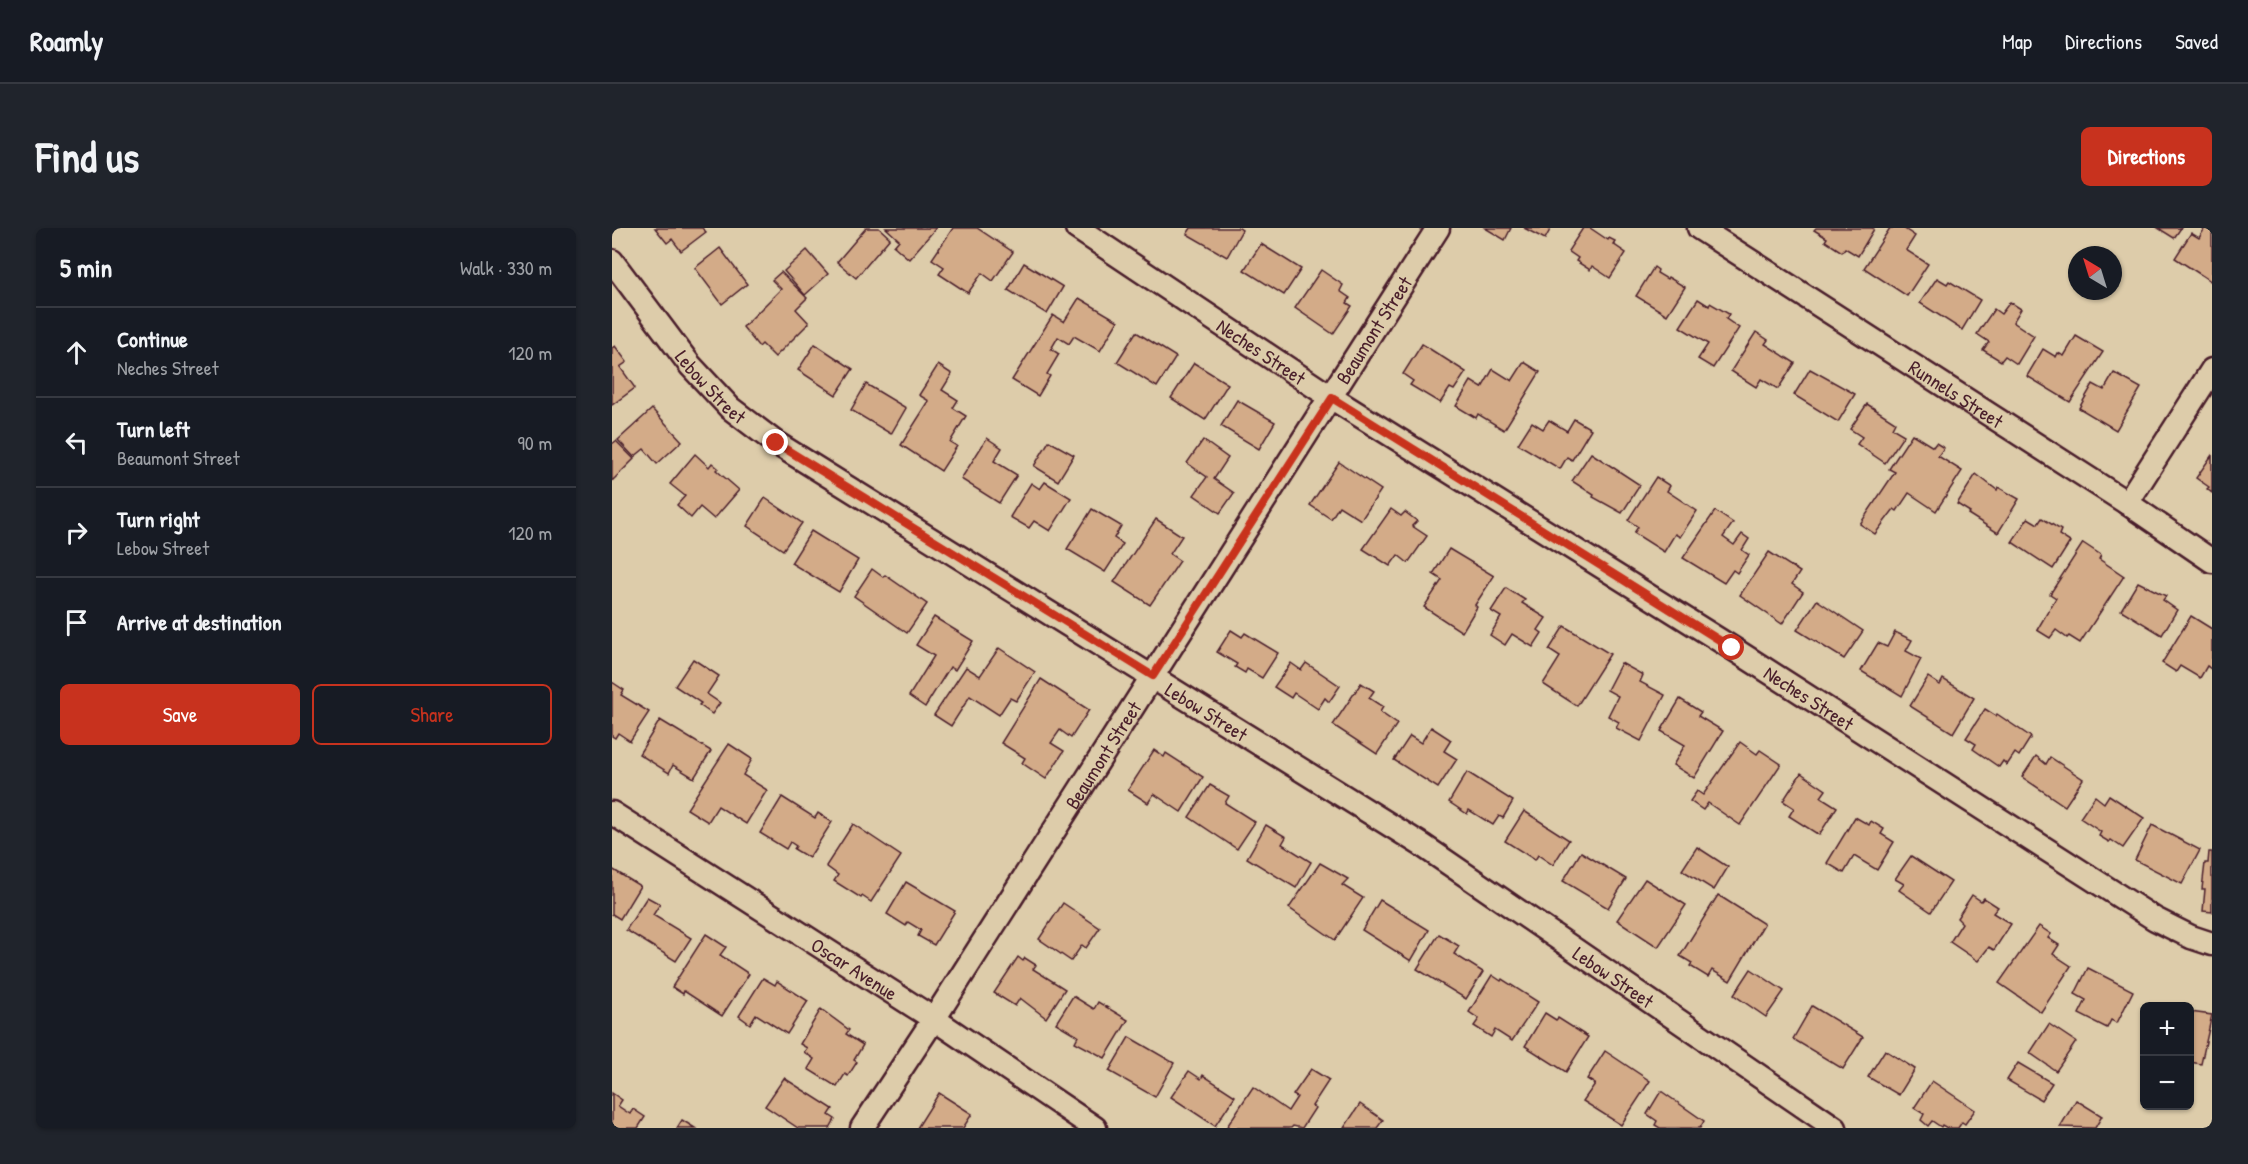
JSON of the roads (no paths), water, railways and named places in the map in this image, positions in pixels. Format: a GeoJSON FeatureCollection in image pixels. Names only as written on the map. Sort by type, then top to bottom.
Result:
{"type":"FeatureCollection","features":[{"type":"Feature","properties":{"kind":"street","name":"Neches Street"},"geometry":{"type":"LineString","coordinates":[[1077,228],[1332,398],[1732,648],[2155,919],[2191,938],[2212,944]]}},
{"type":"Feature","properties":{"kind":"street","name":"Beaumont Street"},"geometry":{"type":"LineString","coordinates":[[862,1128],[1332,398],[1438,228]]}},
{"type":"Feature","properties":{"kind":"street","name":"Runnels Street"},"geometry":{"type":"LineString","coordinates":[[1699,228],[2127,503],[2212,561]]}},
{"type":"Feature","properties":{"kind":"street","name":"Lebow Street"},"geometry":{"type":"LineString","coordinates":[[612,261],[690,365],[730,408],[776,443],[1422,845],[1835,1128]]}},
{"type":"Feature","properties":{"kind":"street"},"geometry":{"type":"LineString","coordinates":[[2127,503],[2212,370]]}},
{"type":"Feature","properties":{"kind":"street","name":"Oscar Avenue"},"geometry":{"type":"LineString","coordinates":[[612,813],[934,1019],[1095,1128]]}}]}
